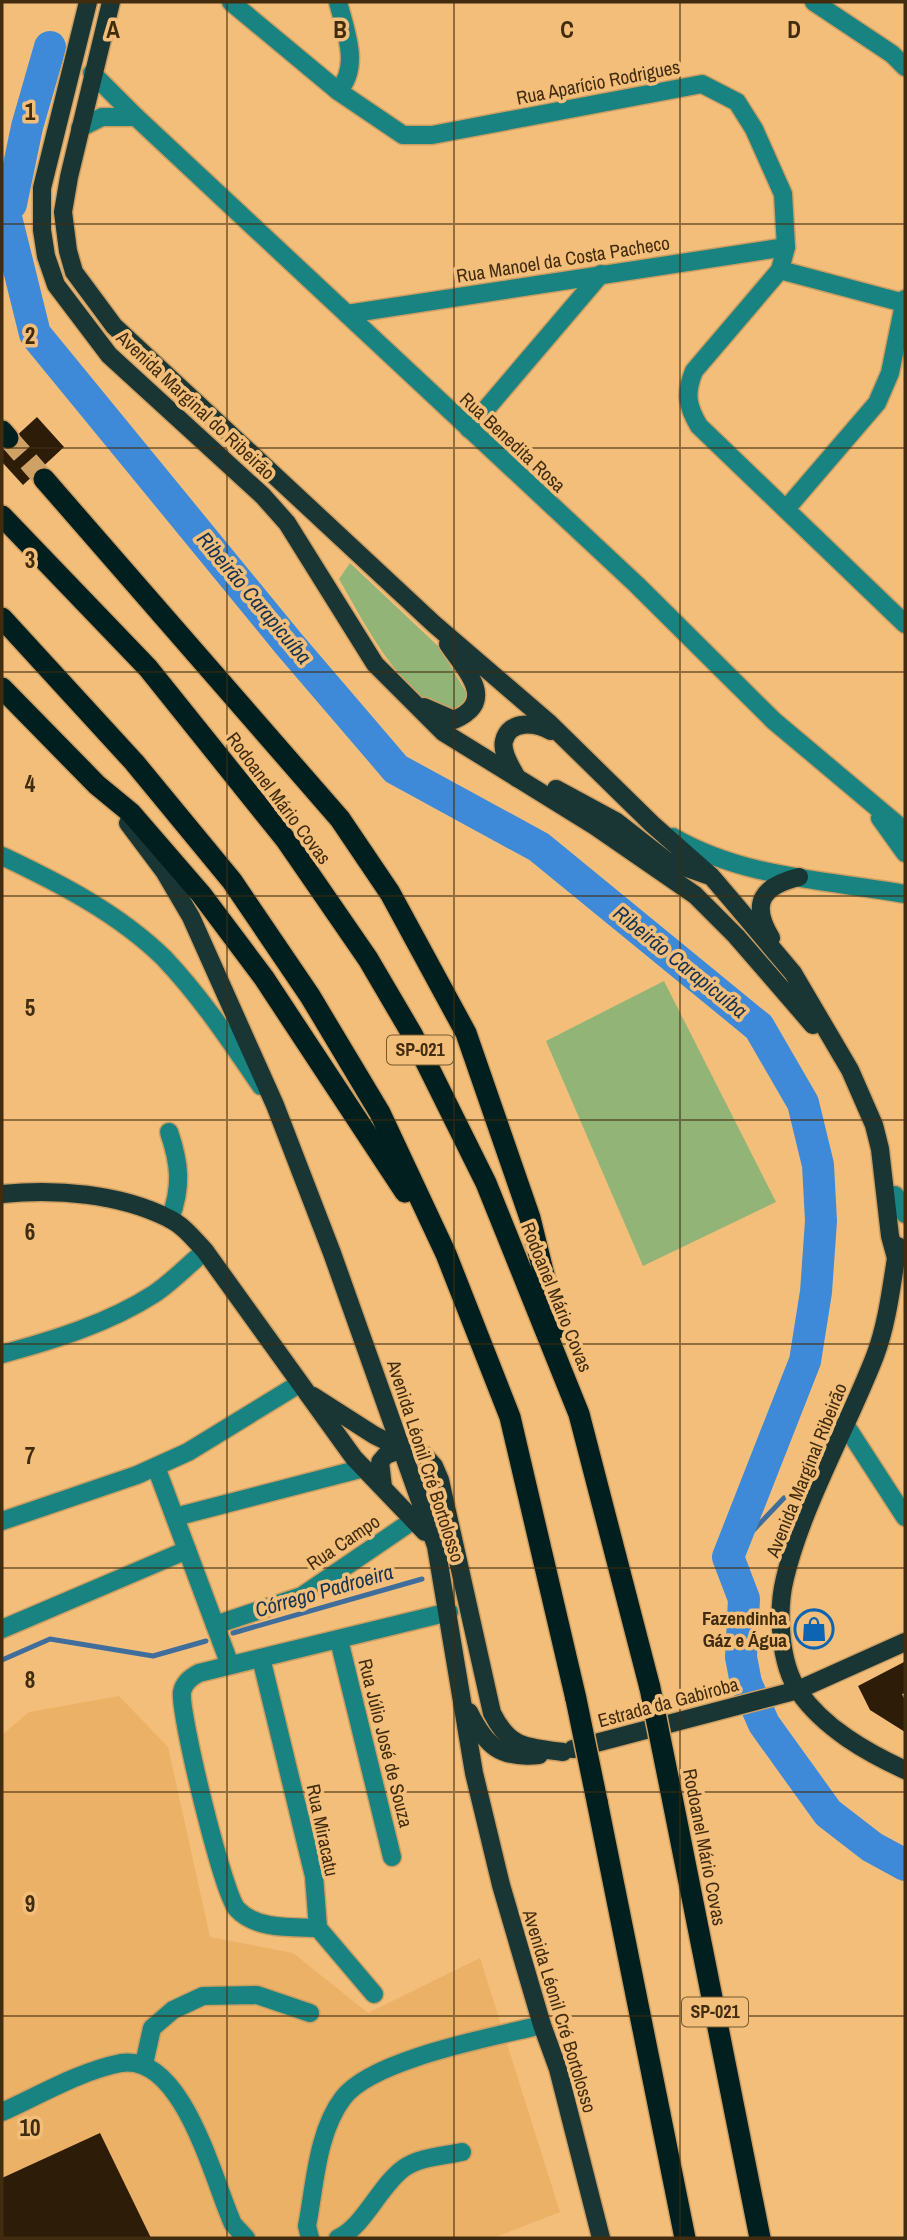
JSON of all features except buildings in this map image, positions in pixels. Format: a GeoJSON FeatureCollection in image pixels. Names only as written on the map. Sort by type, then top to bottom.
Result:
{"type":"FeatureCollection","features":[{"type":"Feature","properties":{"kind":"highway"},"geometry":{"type":"LineString","coordinates":[[44,479],[340,819],[390,893],[466,1033],[530,1218],[579,1414]]}},
{"type":"Feature","properties":{"kind":"highway","name":"Rodoanel Mário Covas"},"geometry":{"type":"LineString","coordinates":[[2,516],[148,668],[286,840],[368,959],[412,1034],[486,1183],[579,1414],[650,1688],[760,2238]]}},
{"type":"Feature","properties":{"kind":"highway"},"geometry":{"type":"LineString","coordinates":[[2,618],[134,762],[232,881],[343,1048],[380,1114],[446,1254],[510,1417],[576,1699],[685,2238]]}},
{"type":"Feature","properties":{"kind":"highway"},"geometry":{"type":"LineString","coordinates":[[2,688],[97,785],[156,839],[264,978],[446,1254]]}},
{"type":"Feature","properties":{"kind":"main road"},"geometry":{"type":"LineString","coordinates":[[76,2],[76,49]]}},
{"type":"Feature","properties":{"kind":"main road","name":"Avenida Marginal do Ribeirão"},"geometry":{"type":"LineString","coordinates":[[88,2],[42,188],[42,230],[46,256],[56,285],[108,355],[262,496],[287,523],[375,664],[400,692],[443,732],[595,826],[695,895],[807,1016],[863,1102]]}},
{"type":"Feature","properties":{"kind":"main road","name":"Avenida Marginal do Ribeirão"},"geometry":{"type":"LineString","coordinates":[[111,2],[92,73],[63,212],[68,251],[74,272],[87,293],[114,326],[434,624],[564,737],[652,824],[711,876],[793,974]]}},
{"type":"Feature","properties":{"kind":"main road","name":"Avenida Marginal do Ribeirão"},"geometry":{"type":"LineString","coordinates":[[400,692],[448,719],[466,715],[475,706],[477,693],[473,681],[434,624]]}},
{"type":"Feature","properties":{"kind":"main road","name":"Avenida Marginal do Ribeirão"},"geometry":{"type":"LineString","coordinates":[[520,780],[503,743],[512,728],[531,724],[564,737]]}},
{"type":"Feature","properties":{"kind":"main road","name":"Avenida Marginal do Ribeirão"},"geometry":{"type":"LineString","coordinates":[[520,780],[554,788],[617,822],[667,861],[711,876]]}},
{"type":"Feature","properties":{"kind":"main road","name":"Avenida Léonil Cré Bortolosso"},"geometry":{"type":"LineString","coordinates":[[97,785],[164,871],[191,917],[275,1105],[332,1253],[436,1546],[474,1773],[501,1885],[542,2025],[558,2069],[601,2238]]}},
{"type":"Feature","properties":{"kind":"main road","name":"Avenida Marginal do Ribeirão"},"geometry":{"type":"LineString","coordinates":[[797,877],[773,885],[761,902],[765,927],[838,1046],[863,1102]]}},
{"type":"Feature","properties":{"kind":"main road"},"geometry":{"type":"LineString","coordinates":[[863,1102],[874,1125],[884,1169],[890,1236],[899,1260]]}},
{"type":"Feature","properties":{"kind":"main road"},"geometry":{"type":"LineString","coordinates":[[884,1169],[895,1195],[899,1260]]}},
{"type":"Feature","properties":{"kind":"main road"},"geometry":{"type":"LineString","coordinates":[[2,1194],[73,1192],[170,1219],[205,1251],[301,1387],[364,1468],[415,1519],[436,1546]]}},
{"type":"Feature","properties":{"kind":"main road","name":"Avenida Marginal Ribeirão"},"geometry":{"type":"LineString","coordinates":[[899,1260],[876,1352],[799,1533],[785,1580],[782,1627],[789,1668],[798,1690],[834,1728],[880,1758],[905,1770]]}},
{"type":"Feature","properties":{"kind":"main road"},"geometry":{"type":"LineString","coordinates":[[301,1387],[402,1449],[424,1455],[434,1466],[440,1480],[492,1713],[500,1729],[522,1746],[563,1752]]}},
{"type":"Feature","properties":{"kind":"main road"},"geometry":{"type":"LineString","coordinates":[[383,1487],[380,1462],[386,1455],[402,1449]]}},
{"type":"Feature","properties":{"kind":"main road","name":"Estrada da Gabiroba"},"geometry":{"type":"LineString","coordinates":[[462,1697],[480,1732],[503,1753],[516,1757],[563,1752],[798,1690],[905,1642]]}},
{"type":"Feature","properties":{"kind":"street","name":"Rua Aparício Rodrigues"},"geometry":{"type":"LineString","coordinates":[[231,2],[338,91],[403,135],[432,135],[702,85],[737,102],[754,129],[783,194],[786,247],[780,270],[694,371],[687,389],[689,409],[699,426],[905,624]]}},
{"type":"Feature","properties":{"kind":"street"},"geometry":{"type":"LineString","coordinates":[[338,2],[351,53],[348,76],[338,91]]}},
{"type":"Feature","properties":{"kind":"street"},"geometry":{"type":"LineString","coordinates":[[814,2],[892,54],[905,67]]}},
{"type":"Feature","properties":{"kind":"street","name":"Rua Benedita Rosa"},"geometry":{"type":"LineString","coordinates":[[92,73],[637,586],[774,721],[905,831]]}},
{"type":"Feature","properties":{"kind":"street"},"geometry":{"type":"LineString","coordinates":[[80,128],[102,117],[136,117]]}},
{"type":"Feature","properties":{"kind":"street","name":"Rua Manoel da Costa Pacheco"},"geometry":{"type":"LineString","coordinates":[[347,314],[786,247]]}},
{"type":"Feature","properties":{"kind":"street"},"geometry":{"type":"LineString","coordinates":[[780,270],[905,301],[890,373],[877,404],[786,509]]}},
{"type":"Feature","properties":{"kind":"street"},"geometry":{"type":"LineString","coordinates":[[469,429],[601,274]]}},
{"type":"Feature","properties":{"kind":"street","name":"Rua Benedita Rosa"},"geometry":{"type":"LineString","coordinates":[[863,795],[905,853]]}},
{"type":"Feature","properties":{"kind":"street"},"geometry":{"type":"LineString","coordinates":[[652,824],[714,858],[742,868],[905,892]]}},
{"type":"Feature","properties":{"kind":"street"},"geometry":{"type":"LineString","coordinates":[[2,856],[83,897],[124,925],[163,958],[211,1013],[275,1105]]}},
{"type":"Feature","properties":{"kind":"street","name":"Avenida Marginal do Ribeirão"},"geometry":{"type":"LineString","coordinates":[[711,876],[797,877]]}},
{"type":"Feature","properties":{"kind":"street"},"geometry":{"type":"LineString","coordinates":[[169,1132],[180,1174],[179,1195],[170,1219]]}},
{"type":"Feature","properties":{"kind":"street"},"geometry":{"type":"LineString","coordinates":[[895,1195],[905,1214]]}},
{"type":"Feature","properties":{"kind":"street"},"geometry":{"type":"LineString","coordinates":[[2,1354],[35,1345],[124,1312],[157,1292],[205,1251]]}},
{"type":"Feature","properties":{"kind":"street"},"geometry":{"type":"LineString","coordinates":[[2,1521],[156,1467],[188,1452],[301,1387]]}},
{"type":"Feature","properties":{"kind":"street"},"geometry":{"type":"LineString","coordinates":[[846,1426],[905,1517]]}},
{"type":"Feature","properties":{"kind":"street"},"geometry":{"type":"LineString","coordinates":[[156,1467],[230,1665]]}},
{"type":"Feature","properties":{"kind":"street"},"geometry":{"type":"LineString","coordinates":[[175,1517],[364,1468]]}},
{"type":"Feature","properties":{"kind":"street","name":"Rua Campo"},"geometry":{"type":"LineString","coordinates":[[215,1625],[302,1596],[415,1519]]}},
{"type":"Feature","properties":{"kind":"street"},"geometry":{"type":"LineString","coordinates":[[2,1629],[187,1550]]}},
{"type":"Feature","properties":{"kind":"street"},"geometry":{"type":"LineString","coordinates":[[374,1994],[318,1928],[275,1926],[246,1917],[236,1909],[227,1890],[182,1701],[182,1690],[191,1677],[230,1665],[449,1612]]}},
{"type":"Feature","properties":{"kind":"street","name":"Rua Júlio José de Souza"},"geometry":{"type":"LineString","coordinates":[[339,1640],[392,1857]]}},
{"type":"Feature","properties":{"kind":"street","name":"Rua Miracatu"},"geometry":{"type":"LineString","coordinates":[[261,1658],[314,1877],[314,1912],[318,1928]]}},
{"type":"Feature","properties":{"kind":"street"},"geometry":{"type":"LineString","coordinates":[[144,2064],[152,2028],[173,2010],[203,1996],[257,1995],[310,2013]]}},
{"type":"Feature","properties":{"kind":"street"},"geometry":{"type":"LineString","coordinates":[[291,2238],[309,2232],[321,2151],[332,2118],[343,2097],[362,2079],[384,2069],[466,2044],[542,2025]]}},
{"type":"Feature","properties":{"kind":"street"},"geometry":{"type":"LineString","coordinates":[[2,2112],[86,2074],[123,2063],[144,2064],[159,2073],[182,2104],[233,2224],[246,2238]]}},
{"type":"Feature","properties":{"kind":"street"},"geometry":{"type":"LineString","coordinates":[[338,2238],[352,2227],[389,2180],[406,2166],[462,2152]]}},
{"type":"Feature","properties":{"kind":"shaded area"},"geometry":{"type":"Polygon","coordinates":[[[119,1696],[168,1747],[210,1937],[293,1953],[368,2013],[480,1958],[560,2212],[493,2238],[2,2238],[2,1735],[29,1712],[119,1696]]]}},
{"type":"Feature","properties":{"kind":"green space"},"geometry":{"type":"Polygon","coordinates":[[[350,563],[439,647],[467,694],[462,707],[443,707],[425,698],[390,662],[339,579],[350,563]]]}},
{"type":"Feature","properties":{"kind":"green space"},"geometry":{"type":"Polygon","coordinates":[[[664,981],[776,1202],[643,1266],[546,1041],[664,981]]]}},
{"type":"Feature","properties":{"kind":"waterway","name":"Ribeirão Carapicuíba"},"geometry":{"type":"LineString","coordinates":[[50,47],[27,127],[11,204],[4,209],[35,334],[289,644],[396,769],[539,847],[759,1027],[803,1103],[818,1165],[821,1221],[816,1292],[805,1361],[728,1557],[744,1599],[741,1657],[746,1683],[764,1724],[828,1813],[872,1847],[905,1865]]}},
{"type":"Feature","properties":{"kind":"waterway"},"geometry":{"type":"LineString","coordinates":[[728,1557],[784,1498]]}},
{"type":"Feature","properties":{"kind":"waterway","name":"Córrego Padroeira"},"geometry":{"type":"LineString","coordinates":[[233,1633],[422,1579]]}},
{"type":"Feature","properties":{"kind":"waterway","name":"Córrego Padroeira"},"geometry":{"type":"LineString","coordinates":[[2,1660],[50,1639],[153,1656],[206,1641]]}},
{"type":"Feature","properties":{"kind":"tunnel"},"geometry":{"type":"LineString","coordinates":[[8,438],[44,479]]}},
{"type":"Feature","properties":{"kind":"place","name":"Fazendinha Gáz e Água"},"geometry":{"type":"Point","coordinates":[814,1629]}}]}
